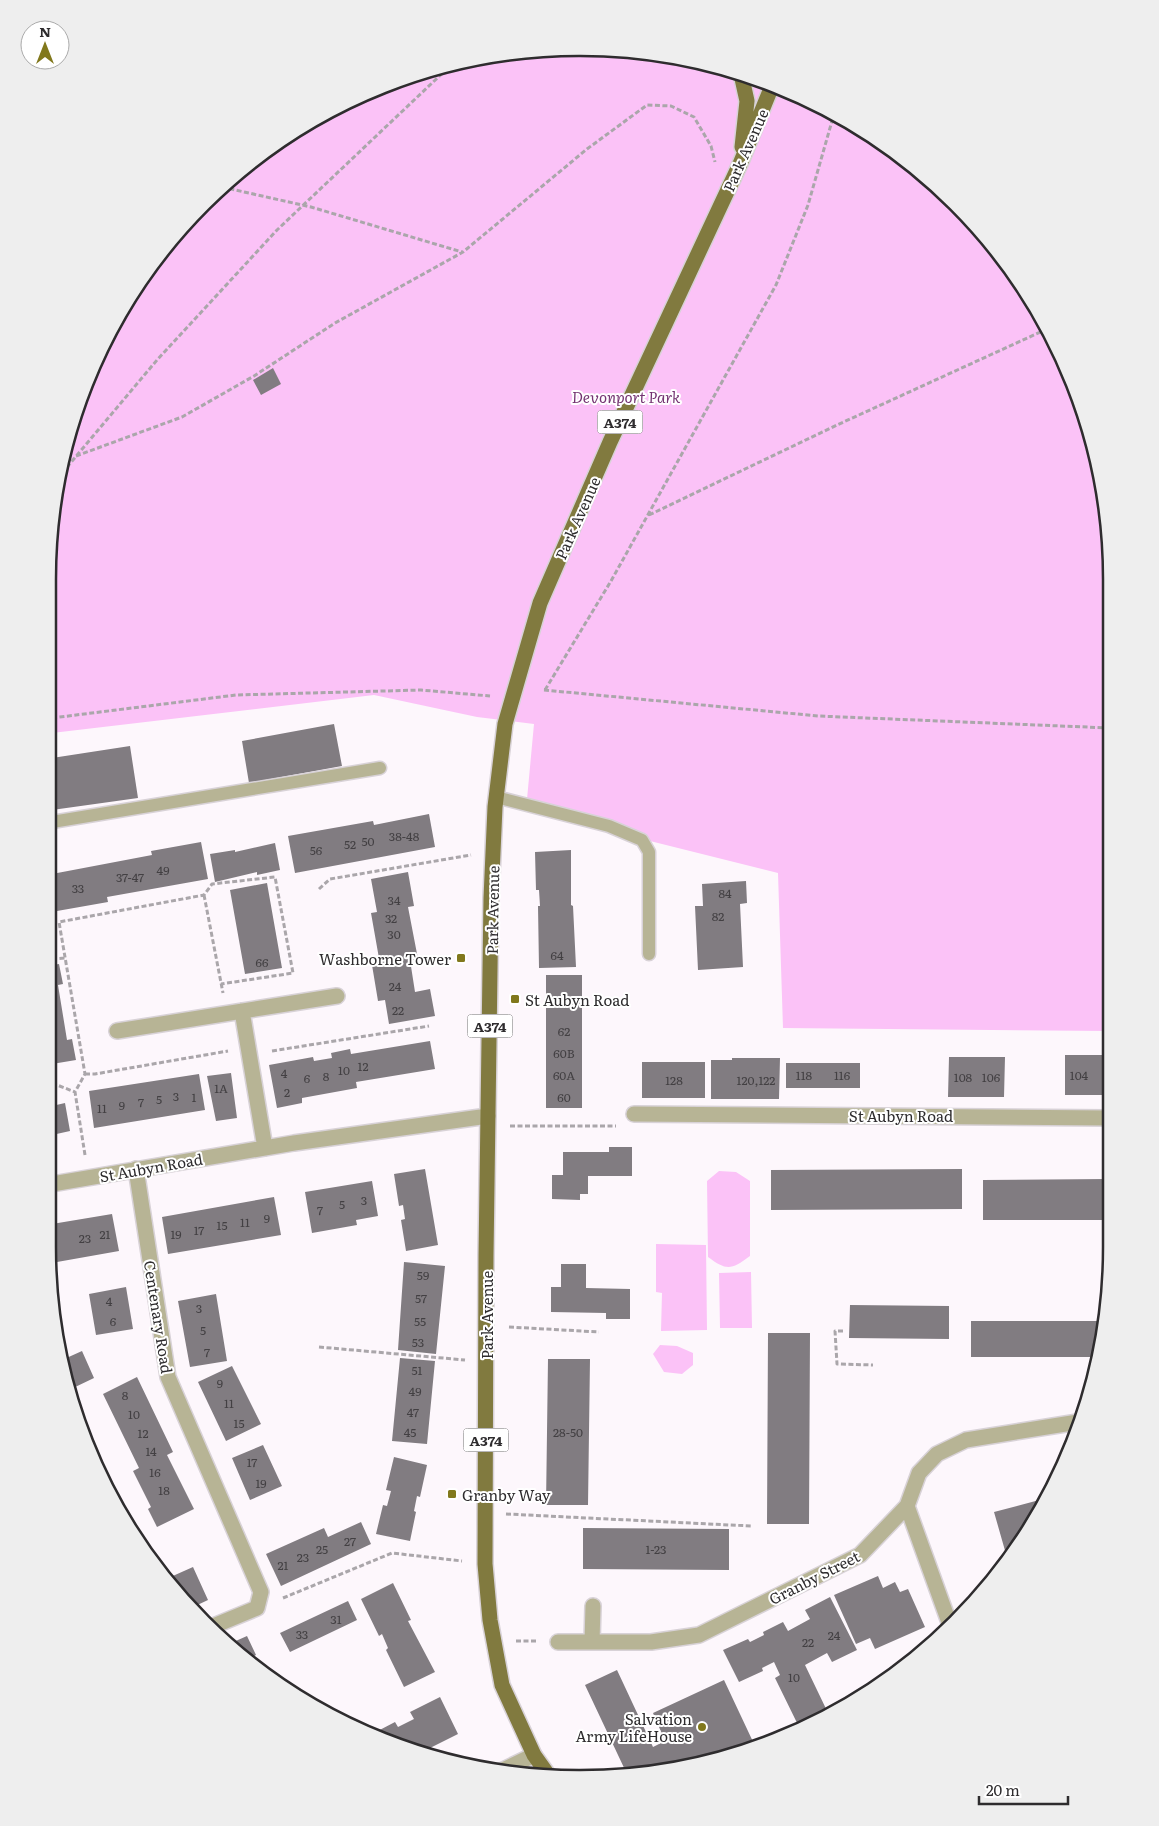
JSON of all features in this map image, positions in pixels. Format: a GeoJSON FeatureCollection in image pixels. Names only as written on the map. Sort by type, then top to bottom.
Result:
{"type":"FeatureCollection","features":[{"type":"Feature","properties":{"kind":"main road","name":"A374"},"geometry":{"type":"LineString","coordinates":[[740,164],[747,101],[742,82]]}},
{"type":"Feature","properties":{"kind":"main road","name":"Park Avenue"},"geometry":{"type":"LineString","coordinates":[[544,1769],[534,1755],[502,1685],[493,1639],[485,1564],[485,1361],[493,852],[496,797],[505,724],[540,603],[610,442],[740,164],[770,92]]}},
{"type":"Feature","properties":{"kind":"street"},"geometry":{"type":"LineString","coordinates":[[117,1031],[337,996]]}},
{"type":"Feature","properties":{"kind":"street"},"geometry":{"type":"LineString","coordinates":[[234,1012],[248,1051],[265,1148]]}},
{"type":"Feature","properties":{"kind":"street","name":"St Aubyn Road"},"geometry":{"type":"LineString","coordinates":[[634,1114],[1103,1118]]}},
{"type":"Feature","properties":{"kind":"street","name":"St Aubyn Road"},"geometry":{"type":"LineString","coordinates":[[56,1183],[265,1148],[488,1121]]}},
{"type":"Feature","properties":{"kind":"street","name":"Centenary Road"},"geometry":{"type":"LineString","coordinates":[[136,1169],[168,1377],[258,1581],[261,1592],[257,1608]]}},
{"type":"Feature","properties":{"kind":"street","name":"Granby Street"},"geometry":{"type":"LineString","coordinates":[[558,1642],[651,1642],[699,1635],[860,1555],[907,1506],[919,1473],[937,1454],[966,1440],[1072,1423]]}},
{"type":"Feature","properties":{"kind":"street"},"geometry":{"type":"LineString","coordinates":[[907,1506],[947,1618]]}},
{"type":"Feature","properties":{"kind":"street"},"geometry":{"type":"LineString","coordinates":[[592,1642],[593,1606]]}},
{"type":"Feature","properties":{"kind":"street"},"geometry":{"type":"LineString","coordinates":[[218,1624],[257,1608]]}},
{"type":"Feature","properties":{"kind":"street"},"geometry":{"type":"LineString","coordinates":[[513,1765],[534,1755]]}},
{"type":"Feature","properties":{"kind":"lane"},"geometry":{"type":"LineString","coordinates":[[56,821],[380,768]]}},
{"type":"Feature","properties":{"kind":"lane"},"geometry":{"type":"LineString","coordinates":[[496,797],[609,826],[642,840],[649,852],[649,954]]}},
{"type":"Feature","properties":{"kind":"path"},"geometry":{"type":"LineString","coordinates":[[69,464],[157,360],[277,230],[441,75]]}},
{"type":"Feature","properties":{"kind":"path"},"geometry":{"type":"LineString","coordinates":[[76,456],[182,417],[254,376],[335,323],[463,252],[587,150],[647,105],[671,106],[694,117],[711,146],[725,196]]}},
{"type":"Feature","properties":{"kind":"path"},"geometry":{"type":"LineString","coordinates":[[545,690],[648,515],[776,285],[808,206],[832,121]]}},
{"type":"Feature","properties":{"kind":"path"},"geometry":{"type":"LineString","coordinates":[[231,189],[304,206],[463,252]]}},
{"type":"Feature","properties":{"kind":"path"},"geometry":{"type":"LineString","coordinates":[[230,190],[235,190]]}},
{"type":"Feature","properties":{"kind":"path"},"geometry":{"type":"LineString","coordinates":[[648,515],[836,425],[1040,332]]}},
{"type":"Feature","properties":{"kind":"path"},"geometry":{"type":"LineString","coordinates":[[56,718],[236,696],[421,690],[514,692],[545,690],[818,716],[1103,728]]}},
{"type":"Feature","properties":{"kind":"path"},"geometry":{"type":"LineString","coordinates":[[319,889],[330,879],[493,852]]}},
{"type":"Feature","properties":{"kind":"path"},"geometry":{"type":"LineString","coordinates":[[89,1178],[74,1092],[85,1074],[59,922],[204,895],[212,884],[275,877],[293,973],[222,984]]}},
{"type":"Feature","properties":{"kind":"path"},"geometry":{"type":"LineString","coordinates":[[204,895],[222,984],[234,1012]]}},
{"type":"Feature","properties":{"kind":"path"},"geometry":{"type":"LineString","coordinates":[[56,959],[66,958]]}},
{"type":"Feature","properties":{"kind":"path"},"geometry":{"type":"LineString","coordinates":[[85,1074],[429,1026]]}},
{"type":"Feature","properties":{"kind":"path"},"geometry":{"type":"LineString","coordinates":[[56,1085],[74,1092]]}},
{"type":"Feature","properties":{"kind":"path"},"geometry":{"type":"LineString","coordinates":[[488,1121],[635,1126],[634,1114]]}},
{"type":"Feature","properties":{"kind":"path"},"geometry":{"type":"LineString","coordinates":[[486,1326],[599,1332]]}},
{"type":"Feature","properties":{"kind":"path"},"geometry":{"type":"LineString","coordinates":[[843,1331],[835,1331],[837,1364],[873,1365]]}},
{"type":"Feature","properties":{"kind":"path"},"geometry":{"type":"LineString","coordinates":[[319,1348],[485,1361]]}},
{"type":"Feature","properties":{"kind":"path"},"geometry":{"type":"LineString","coordinates":[[486,1513],[752,1526]]}},
{"type":"Feature","properties":{"kind":"path"},"geometry":{"type":"LineString","coordinates":[[257,1608],[392,1553],[485,1564]]}},
{"type":"Feature","properties":{"kind":"path"},"geometry":{"type":"LineString","coordinates":[[493,1639],[558,1642]]}},
{"type":"Feature","properties":{"kind":"green space","name":"Devonport Park"},"geometry":{"type":"Polygon","coordinates":[[[545,57],[614,57],[648,61],[682,66],[715,74],[780,96],[811,110],[870,144],[898,164],[925,186],[973,234],[1015,289],[1033,318],[1063,379],[1075,411],[1093,477],[1102,545],[1103,1031],[783,1028],[778,873],[526,810],[534,724],[477,717],[374,695],[56,733],[57,545],[66,477],[84,411],[110,348],[144,289],[164,261],[186,234],[234,186],[289,144],[348,110],[379,96],[411,84],[477,66],[545,57]]]}},
{"type":"Feature","properties":{"kind":"green space"},"geometry":{"type":"Polygon","coordinates":[[[719,1171],[736,1172],[750,1181],[750,1256],[738,1264],[729,1267],[720,1265],[708,1257],[707,1181],[719,1171]]]}},
{"type":"Feature","properties":{"kind":"green space"},"geometry":{"type":"Polygon","coordinates":[[[656,1244],[706,1245],[707,1330],[661,1331],[662,1293],[656,1292],[656,1244]]]}},
{"type":"Feature","properties":{"kind":"green space"},"geometry":{"type":"Polygon","coordinates":[[[751,1272],[752,1328],[720,1328],[719,1273],[751,1272]]]}},
{"type":"Feature","properties":{"kind":"green space"},"geometry":{"type":"Polygon","coordinates":[[[660,1345],[677,1346],[693,1353],[693,1365],[682,1374],[664,1372],[653,1354],[660,1345]]]}},
{"type":"Feature","properties":{"kind":"building"},"geometry":{"type":"Polygon","coordinates":[[[273,368],[281,384],[261,395],[253,380],[273,368]]]}},
{"type":"Feature","properties":{"kind":"building"},"geometry":{"type":"Polygon","coordinates":[[[334,724],[342,766],[249,783],[242,741],[334,724]]]}},
{"type":"Feature","properties":{"kind":"building"},"geometry":{"type":"Polygon","coordinates":[[[130,746],[138,798],[56,809],[56,757],[130,746]]]}},
{"type":"Feature","properties":{"kind":"building"},"geometry":{"type":"Polygon","coordinates":[[[429,814],[435,847],[295,873],[288,836],[373,821],[374,825],[429,814]]]}},
{"type":"Feature","properties":{"kind":"building"},"geometry":{"type":"Polygon","coordinates":[[[201,842],[208,879],[107,897],[108,902],[57,911],[56,873],[152,855],[151,851],[201,842]]]}},
{"type":"Feature","properties":{"kind":"building"},"geometry":{"type":"Polygon","coordinates":[[[275,843],[280,870],[257,875],[257,872],[215,882],[210,854],[235,850],[235,852],[275,843]]]}},
{"type":"Feature","properties":{"kind":"building"},"geometry":{"type":"Polygon","coordinates":[[[571,850],[571,905],[573,906],[576,967],[539,968],[538,906],[540,906],[539,890],[536,890],[535,852],[571,850]]]}},
{"type":"Feature","properties":{"kind":"building"},"geometry":{"type":"Polygon","coordinates":[[[408,872],[414,906],[408,907],[418,959],[410,960],[415,992],[430,989],[435,1016],[389,1024],[385,1000],[378,1001],[372,965],[380,964],[371,913],[377,912],[371,879],[408,872]]]}},
{"type":"Feature","properties":{"kind":"building"},"geometry":{"type":"Polygon","coordinates":[[[746,881],[747,903],[740,904],[743,967],[698,970],[695,906],[703,906],[702,884],[746,881]]]}},
{"type":"Feature","properties":{"kind":"building"},"geometry":{"type":"Polygon","coordinates":[[[267,883],[282,968],[245,974],[230,890],[267,883]]]}},
{"type":"Feature","properties":{"kind":"building"},"geometry":{"type":"Polygon","coordinates":[[[56,964],[59,964],[63,984],[58,985],[67,1040],[72,1039],[76,1060],[56,1063],[56,964]]]}},
{"type":"Feature","properties":{"kind":"building"},"geometry":{"type":"Polygon","coordinates":[[[546,975],[582,975],[582,1108],[546,1108],[546,975]]]}},
{"type":"Feature","properties":{"kind":"building"},"geometry":{"type":"Polygon","coordinates":[[[430,1041],[435,1069],[356,1082],[357,1088],[302,1098],[302,1103],[277,1108],[269,1065],[313,1057],[314,1061],[332,1058],[331,1053],[350,1049],[351,1054],[430,1041]]]}},
{"type":"Feature","properties":{"kind":"building"},"geometry":{"type":"Polygon","coordinates":[[[1065,1055],[1103,1055],[1103,1095],[1065,1095],[1065,1055]]]}},
{"type":"Feature","properties":{"kind":"building"},"geometry":{"type":"Polygon","coordinates":[[[949,1057],[1005,1057],[1004,1097],[948,1097],[949,1057]]]}},
{"type":"Feature","properties":{"kind":"building"},"geometry":{"type":"Polygon","coordinates":[[[732,1058],[780,1058],[779,1099],[711,1099],[711,1060],[732,1060],[732,1058]]]}},
{"type":"Feature","properties":{"kind":"building"},"geometry":{"type":"Polygon","coordinates":[[[642,1062],[705,1062],[705,1098],[642,1098],[642,1062]]]}},
{"type":"Feature","properties":{"kind":"building"},"geometry":{"type":"Polygon","coordinates":[[[786,1063],[860,1063],[860,1088],[786,1088],[786,1063]]]}},
{"type":"Feature","properties":{"kind":"building"},"geometry":{"type":"Polygon","coordinates":[[[231,1073],[237,1118],[216,1121],[207,1076],[231,1073]]]}},
{"type":"Feature","properties":{"kind":"building"},"geometry":{"type":"Polygon","coordinates":[[[199,1074],[205,1110],[94,1128],[89,1091],[199,1074]]]}},
{"type":"Feature","properties":{"kind":"building"},"geometry":{"type":"Polygon","coordinates":[[[65,1103],[70,1131],[56,1134],[56,1105],[65,1103]]]}},
{"type":"Feature","properties":{"kind":"building"},"geometry":{"type":"Polygon","coordinates":[[[609,1147],[632,1147],[632,1176],[588,1176],[588,1194],[580,1194],[580,1200],[552,1199],[552,1175],[563,1175],[563,1152],[609,1152],[609,1147]]]}},
{"type":"Feature","properties":{"kind":"building"},"geometry":{"type":"Polygon","coordinates":[[[425,1169],[438,1245],[406,1251],[401,1220],[405,1219],[403,1205],[399,1206],[394,1174],[425,1169]]]}},
{"type":"Feature","properties":{"kind":"building"},"geometry":{"type":"Polygon","coordinates":[[[962,1169],[962,1209],[771,1210],[771,1170],[962,1169]]]}},
{"type":"Feature","properties":{"kind":"building"},"geometry":{"type":"Polygon","coordinates":[[[1103,1179],[1103,1220],[983,1220],[983,1180],[1103,1179]]]}},
{"type":"Feature","properties":{"kind":"building"},"geometry":{"type":"Polygon","coordinates":[[[372,1181],[378,1216],[356,1220],[357,1225],[312,1233],[305,1192],[372,1181]]]}},
{"type":"Feature","properties":{"kind":"building"},"geometry":{"type":"Polygon","coordinates":[[[274,1197],[281,1235],[168,1254],[162,1217],[274,1197]]]}},
{"type":"Feature","properties":{"kind":"building"},"geometry":{"type":"Polygon","coordinates":[[[112,1214],[119,1251],[57,1262],[56,1223],[112,1214]]]}},
{"type":"Feature","properties":{"kind":"building"},"geometry":{"type":"Polygon","coordinates":[[[404,1262],[445,1266],[436,1354],[398,1350],[404,1262]]]}},
{"type":"Feature","properties":{"kind":"building"},"geometry":{"type":"Polygon","coordinates":[[[561,1264],[586,1264],[586,1288],[630,1289],[630,1319],[606,1319],[606,1313],[551,1312],[551,1287],[561,1287],[561,1264]]]}},
{"type":"Feature","properties":{"kind":"building"},"geometry":{"type":"Polygon","coordinates":[[[126,1287],[133,1329],[96,1335],[89,1294],[126,1287]]]}},
{"type":"Feature","properties":{"kind":"building"},"geometry":{"type":"Polygon","coordinates":[[[216,1294],[227,1361],[190,1367],[178,1301],[216,1294]]]}},
{"type":"Feature","properties":{"kind":"building"},"geometry":{"type":"Polygon","coordinates":[[[850,1305],[949,1306],[949,1339],[849,1338],[850,1305]]]}},
{"type":"Feature","properties":{"kind":"building"},"geometry":{"type":"Polygon","coordinates":[[[971,1321],[1097,1321],[1091,1357],[971,1357],[971,1321]]]}},
{"type":"Feature","properties":{"kind":"building"},"geometry":{"type":"Polygon","coordinates":[[[768,1333],[810,1333],[809,1524],[767,1524],[768,1333]]]}},
{"type":"Feature","properties":{"kind":"building"},"geometry":{"type":"Polygon","coordinates":[[[82,1351],[94,1378],[75,1387],[68,1357],[82,1351]]]}},
{"type":"Feature","properties":{"kind":"building"},"geometry":{"type":"Polygon","coordinates":[[[400,1358],[435,1361],[427,1444],[392,1441],[400,1358]]]}},
{"type":"Feature","properties":{"kind":"building"},"geometry":{"type":"Polygon","coordinates":[[[548,1359],[590,1359],[588,1505],[546,1505],[548,1359]]]}},
{"type":"Feature","properties":{"kind":"building"},"geometry":{"type":"Polygon","coordinates":[[[232,1366],[261,1424],[226,1441],[198,1382],[232,1366]]]}},
{"type":"Feature","properties":{"kind":"building"},"geometry":{"type":"Polygon","coordinates":[[[137,1377],[173,1452],[167,1455],[194,1509],[157,1527],[148,1509],[151,1507],[133,1471],[139,1468],[103,1394],[137,1377]]]}},
{"type":"Feature","properties":{"kind":"building"},"geometry":{"type":"Polygon","coordinates":[[[263,1445],[282,1486],[250,1500],[232,1458],[263,1445]]]}},
{"type":"Feature","properties":{"kind":"building"},"geometry":{"type":"Polygon","coordinates":[[[394,1457],[427,1465],[420,1497],[417,1496],[410,1541],[376,1534],[383,1505],[387,1506],[391,1491],[386,1490],[394,1457]]]}},
{"type":"Feature","properties":{"kind":"building"},"geometry":{"type":"Polygon","coordinates":[[[1037,1501],[1005,1551],[994,1512],[1037,1501]]]}},
{"type":"Feature","properties":{"kind":"building"},"geometry":{"type":"Polygon","coordinates":[[[361,1522],[371,1544],[281,1586],[266,1554],[324,1528],[328,1537],[361,1522]]]}},
{"type":"Feature","properties":{"kind":"building"},"geometry":{"type":"Polygon","coordinates":[[[583,1528],[729,1529],[729,1570],[583,1569],[583,1528]]]}},
{"type":"Feature","properties":{"kind":"building"},"geometry":{"type":"Polygon","coordinates":[[[193,1567],[208,1600],[198,1604],[173,1576],[193,1567]]]}},
{"type":"Feature","properties":{"kind":"building"},"geometry":{"type":"Polygon","coordinates":[[[878,1576],[883,1588],[895,1582],[900,1592],[908,1589],[925,1627],[875,1649],[870,1638],[856,1644],[834,1595],[878,1576]]]}},
{"type":"Feature","properties":{"kind":"building"},"geometry":{"type":"Polygon","coordinates":[[[393,1583],[411,1620],[408,1621],[435,1672],[404,1687],[386,1650],[388,1648],[382,1634],[379,1636],[361,1599],[393,1583]]]}},
{"type":"Feature","properties":{"kind":"building"},"geometry":{"type":"Polygon","coordinates":[[[830,1597],[857,1650],[832,1662],[827,1653],[805,1665],[826,1708],[797,1722],[775,1678],[780,1675],[774,1662],[762,1668],[763,1671],[739,1682],[723,1650],[748,1639],[750,1642],[764,1635],[763,1632],[783,1622],[788,1631],[810,1619],[805,1610],[830,1597]]]}},
{"type":"Feature","properties":{"kind":"building"},"geometry":{"type":"Polygon","coordinates":[[[348,1601],[357,1620],[290,1652],[280,1633],[348,1601]]]}},
{"type":"Feature","properties":{"kind":"building"},"geometry":{"type":"Polygon","coordinates":[[[247,1636],[256,1655],[254,1656],[235,1641],[247,1636]]]}},
{"type":"Feature","properties":{"kind":"building","name":"Salvation Army LifeHouse"},"geometry":{"type":"Polygon","coordinates":[[[617,1670],[653,1747],[665,1741],[653,1713],[724,1680],[752,1740],[682,1760],[624,1768],[585,1685],[617,1670]]]}},
{"type":"Feature","properties":{"kind":"building"},"geometry":{"type":"Polygon","coordinates":[[[440,1697],[458,1734],[430,1748],[379,1730],[395,1722],[398,1727],[414,1719],[410,1712],[440,1697]]]}},
{"type":"Feature","properties":{"kind":"place","name":"Washborne Tower"},"geometry":{"type":"Point","coordinates":[461,958]}},
{"type":"Feature","properties":{"kind":"place","name":"St Aubyn Road"},"geometry":{"type":"Point","coordinates":[515,999]}},
{"type":"Feature","properties":{"kind":"place","name":"Granby Way"},"geometry":{"type":"Point","coordinates":[452,1494]}},
{"type":"Feature","properties":{"kind":"place","name":"Salvation Army LifeHouse"},"geometry":{"type":"Point","coordinates":[702,1727]}}]}
